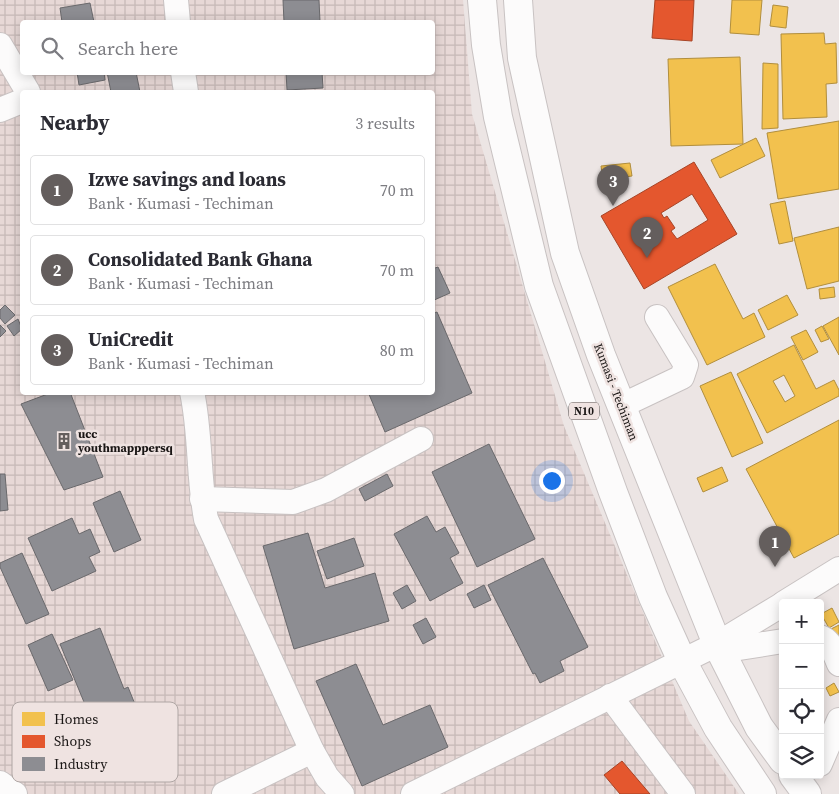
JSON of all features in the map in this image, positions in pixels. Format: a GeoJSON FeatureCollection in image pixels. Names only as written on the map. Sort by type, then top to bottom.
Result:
{"type":"FeatureCollection","features":[{"type":"Feature","properties":{"kind":"highway","name":"N10"},"geometry":{"type":"LineString","coordinates":[[482,0],[486,45],[498,117],[539,286],[653,597],[682,661],[718,728],[762,794]]}},
{"type":"Feature","properties":{"kind":"highway","name":"Kumasi - Techiman"},"geometry":{"type":"LineString","coordinates":[[518,0],[522,58],[565,253],[601,355],[718,647],[759,726],[779,754]]}},
{"type":"Feature","properties":{"kind":"highway"},"geometry":{"type":"LineString","coordinates":[[796,779],[807,794]]}},
{"type":"Feature","properties":{"kind":"street"},"geometry":{"type":"LineString","coordinates":[[176,0],[178,20]]}},
{"type":"Feature","properties":{"kind":"street"},"geometry":{"type":"LineString","coordinates":[[0,45],[27,90]]}},
{"type":"Feature","properties":{"kind":"street"},"geometry":{"type":"LineString","coordinates":[[183,75],[186,90]]}},
{"type":"Feature","properties":{"kind":"street"},"geometry":{"type":"LineString","coordinates":[[0,110],[20,101]]}},
{"type":"Feature","properties":{"kind":"street"},"geometry":{"type":"LineString","coordinates":[[621,406],[682,377],[686,365],[658,316]]}},
{"type":"Feature","properties":{"kind":"street"},"geometry":{"type":"LineString","coordinates":[[193,395],[196,412],[202,499],[206,519],[312,752],[327,777],[342,794]]}},
{"type":"Feature","properties":{"kind":"street"},"geometry":{"type":"LineString","coordinates":[[202,499],[293,502],[326,490],[421,439]]}},
{"type":"Feature","properties":{"kind":"street"},"geometry":{"type":"LineString","coordinates":[[790,599],[839,569]]}},
{"type":"Feature","properties":{"kind":"street"},"geometry":{"type":"LineString","coordinates":[[413,794],[682,661],[718,647],[779,606]]}},
{"type":"Feature","properties":{"kind":"street"},"geometry":{"type":"LineString","coordinates":[[824,637],[839,664]]}},
{"type":"Feature","properties":{"kind":"street"},"geometry":{"type":"LineString","coordinates":[[718,647],[779,641]]}},
{"type":"Feature","properties":{"kind":"street"},"geometry":{"type":"LineString","coordinates":[[610,696],[683,794]]}},
{"type":"Feature","properties":{"kind":"street"},"geometry":{"type":"LineString","coordinates":[[824,755],[839,720]]}},
{"type":"Feature","properties":{"kind":"street"},"geometry":{"type":"LineString","coordinates":[[224,794],[312,752]]}},
{"type":"Feature","properties":{"kind":"street"},"geometry":{"type":"LineString","coordinates":[[807,794],[814,779]]}},
{"type":"Feature","properties":{"kind":"street"},"geometry":{"type":"LineString","coordinates":[[0,783],[15,794]]}},
{"type":"Feature","properties":{"kind":"shaded area"},"geometry":{"type":"Polygon","coordinates":[[[0,0],[463,0],[472,114],[564,426],[689,721],[739,794],[0,794],[0,0]]]}},
{"type":"Feature","properties":{"kind":"building: Homes"},"geometry":{"type":"Polygon","coordinates":[[[732,0],[762,0],[759,35],[730,33],[732,0]]]}},
{"type":"Feature","properties":{"kind":"building: Homes"},"geometry":{"type":"Polygon","coordinates":[[[773,5],[788,7],[786,28],[770,26],[773,5]]]}},
{"type":"Feature","properties":{"kind":"building: Homes"},"geometry":{"type":"Polygon","coordinates":[[[824,33],[825,44],[836,43],[837,83],[826,84],[827,117],[783,119],[781,34],[824,33]]]}},
{"type":"Feature","properties":{"kind":"building: Homes"},"geometry":{"type":"Polygon","coordinates":[[[740,57],[743,144],[671,146],[668,59],[740,57]]]}},
{"type":"Feature","properties":{"kind":"building: Homes"},"geometry":{"type":"Polygon","coordinates":[[[763,63],[778,64],[778,128],[762,129],[763,63]]]}},
{"type":"Feature","properties":{"kind":"building: Homes"},"geometry":{"type":"Polygon","coordinates":[[[839,121],[839,189],[778,199],[767,133],[839,121]]]}},
{"type":"Feature","properties":{"kind":"building: Homes"},"geometry":{"type":"Polygon","coordinates":[[[756,138],[765,156],[720,178],[711,160],[756,138]]]}},
{"type":"Feature","properties":{"kind":"building: Homes"},"geometry":{"type":"Polygon","coordinates":[[[630,163],[632,176],[603,180],[601,166],[630,163]]]}},
{"type":"Feature","properties":{"kind":"building: Homes"},"geometry":{"type":"Polygon","coordinates":[[[785,201],[793,241],[779,244],[770,204],[785,201]]]}},
{"type":"Feature","properties":{"kind":"building: Homes"},"geometry":{"type":"Polygon","coordinates":[[[839,227],[839,281],[807,289],[794,238],[839,227]]]}},
{"type":"Feature","properties":{"kind":"building: Homes"},"geometry":{"type":"Polygon","coordinates":[[[715,264],[743,319],[754,313],[765,337],[707,365],[668,287],[715,264]]]}},
{"type":"Feature","properties":{"kind":"building: Homes"},"geometry":{"type":"Polygon","coordinates":[[[834,287],[835,297],[820,299],[819,289],[834,287]]]}},
{"type":"Feature","properties":{"kind":"building: Homes"},"geometry":{"type":"Polygon","coordinates":[[[787,295],[798,315],[768,330],[758,310],[787,295]]]}},
{"type":"Feature","properties":{"kind":"building: Homes"},"geometry":{"type":"Polygon","coordinates":[[[839,317],[839,355],[823,326],[839,317]]]}},
{"type":"Feature","properties":{"kind":"building: Homes"},"geometry":{"type":"Polygon","coordinates":[[[822,326],[829,339],[821,342],[815,330],[822,326]]]}},
{"type":"Feature","properties":{"kind":"building: Homes"},"geometry":{"type":"Polygon","coordinates":[[[806,330],[818,352],[803,360],[791,337],[806,330]]]}},
{"type":"Feature","properties":{"kind":"building: Homes"},"geometry":{"type":"Polygon","coordinates":[[[794,345],[816,389],[834,380],[839,390],[839,396],[767,433],[737,374],[794,345]],[[784,375],[773,381],[785,402],[795,396],[784,375]]]}},
{"type":"Feature","properties":{"kind":"building: Homes"},"geometry":{"type":"Polygon","coordinates":[[[731,372],[763,443],[732,457],[700,386],[731,372]]]}},
{"type":"Feature","properties":{"kind":"building: Homes"},"geometry":{"type":"Polygon","coordinates":[[[839,420],[839,534],[794,558],[746,469],[839,420]]]}},
{"type":"Feature","properties":{"kind":"building: Homes"},"geometry":{"type":"Polygon","coordinates":[[[722,467],[728,481],[703,492],[697,478],[722,467]]]}},
{"type":"Feature","properties":{"kind":"building: Homes"},"geometry":{"type":"Polygon","coordinates":[[[832,608],[839,622],[829,628],[824,619],[824,612],[832,608]]]}},
{"type":"Feature","properties":{"kind":"building: Homes"},"geometry":{"type":"Polygon","coordinates":[[[839,625],[839,637],[836,639],[831,629],[839,625]]]}},
{"type":"Feature","properties":{"kind":"building: Homes"},"geometry":{"type":"Polygon","coordinates":[[[834,683],[839,692],[830,696],[826,688],[834,683]]]}},
{"type":"Feature","properties":{"kind":"building: Shops"},"geometry":{"type":"Polygon","coordinates":[[[655,0],[694,0],[692,41],[652,38],[655,0]]]}},
{"type":"Feature","properties":{"kind":"building: Shops"},"geometry":{"type":"Polygon","coordinates":[[[694,162],[737,234],[644,289],[601,216],[694,162]],[[692,194],[661,213],[664,218],[667,216],[675,228],[671,231],[677,239],[708,220],[692,194]]]}},
{"type":"Feature","properties":{"kind":"building: Shops"},"geometry":{"type":"Polygon","coordinates":[[[622,761],[650,794],[620,794],[604,775],[622,761]]]}},
{"type":"Feature","properties":{"kind":"building: Industry"},"geometry":{"type":"Polygon","coordinates":[[[283,0],[319,0],[320,20],[284,20],[283,0]]]}},
{"type":"Feature","properties":{"kind":"building: Industry"},"geometry":{"type":"Polygon","coordinates":[[[90,3],[94,20],[62,20],[60,8],[90,3]]]}},
{"type":"Feature","properties":{"kind":"building: Industry"},"geometry":{"type":"Polygon","coordinates":[[[77,75],[104,75],[105,80],[79,85],[77,75]]]}},
{"type":"Feature","properties":{"kind":"building: Industry"},"geometry":{"type":"Polygon","coordinates":[[[108,75],[137,75],[140,90],[111,90],[108,75]]]}},
{"type":"Feature","properties":{"kind":"building: Industry"},"geometry":{"type":"Polygon","coordinates":[[[286,75],[322,75],[323,88],[287,90],[286,75]]]}},
{"type":"Feature","properties":{"kind":"building: Industry"},"geometry":{"type":"Polygon","coordinates":[[[438,267],[450,293],[435,300],[435,268],[438,267]]]}},
{"type":"Feature","properties":{"kind":"building: Industry"},"geometry":{"type":"Polygon","coordinates":[[[5,305],[15,315],[5,324],[0,318],[0,310],[5,305]]]}},
{"type":"Feature","properties":{"kind":"building: Industry"},"geometry":{"type":"Polygon","coordinates":[[[437,312],[472,393],[385,432],[369,395],[435,395],[435,313],[437,312]]]}},
{"type":"Feature","properties":{"kind":"building: Industry"},"geometry":{"type":"Polygon","coordinates":[[[18,319],[20,331],[14,336],[7,326],[18,319]]]}},
{"type":"Feature","properties":{"kind":"building: Industry"},"geometry":{"type":"Polygon","coordinates":[[[0,325],[6,331],[0,337],[0,325]]]}},
{"type":"Feature","properties":{"kind":"building: Industry","name":"ucc youthmapppersq"},"geometry":{"type":"Polygon","coordinates":[[[45,395],[71,395],[103,477],[64,490],[21,404],[45,395]]]}},
{"type":"Feature","properties":{"kind":"building: Industry"},"geometry":{"type":"Polygon","coordinates":[[[489,444],[535,539],[477,567],[432,472],[489,444]]]}},
{"type":"Feature","properties":{"kind":"building: Industry"},"geometry":{"type":"Polygon","coordinates":[[[0,474],[5,474],[8,510],[0,511],[0,474]]]}},
{"type":"Feature","properties":{"kind":"building: Industry"},"geometry":{"type":"Polygon","coordinates":[[[387,474],[393,486],[365,501],[359,489],[387,474]]]}},
{"type":"Feature","properties":{"kind":"building: Industry"},"geometry":{"type":"Polygon","coordinates":[[[120,491],[141,540],[114,552],[93,503],[120,491]]]}},
{"type":"Feature","properties":{"kind":"building: Industry"},"geometry":{"type":"Polygon","coordinates":[[[427,516],[436,532],[445,527],[459,553],[450,558],[463,583],[430,601],[394,534],[427,516]]]}},
{"type":"Feature","properties":{"kind":"building: Industry"},"geometry":{"type":"Polygon","coordinates":[[[72,518],[79,534],[90,529],[100,552],[89,557],[96,571],[52,591],[28,538],[72,518]]]}},
{"type":"Feature","properties":{"kind":"building: Industry"},"geometry":{"type":"Polygon","coordinates":[[[308,533],[325,588],[375,573],[389,621],[294,649],[263,546],[308,533]]]}},
{"type":"Feature","properties":{"kind":"building: Industry"},"geometry":{"type":"Polygon","coordinates":[[[354,538],[364,566],[327,579],[317,551],[354,538]]]}},
{"type":"Feature","properties":{"kind":"building: Industry"},"geometry":{"type":"Polygon","coordinates":[[[22,553],[49,614],[26,624],[0,567],[0,563],[22,553]]]}},
{"type":"Feature","properties":{"kind":"building: Industry"},"geometry":{"type":"Polygon","coordinates":[[[543,558],[588,647],[560,661],[564,671],[540,683],[535,673],[533,674],[488,585],[543,558]]]}},
{"type":"Feature","properties":{"kind":"building: Industry"},"geometry":{"type":"Polygon","coordinates":[[[407,585],[416,601],[402,609],[393,593],[407,585]]]}},
{"type":"Feature","properties":{"kind":"building: Industry"},"geometry":{"type":"Polygon","coordinates":[[[484,585],[491,600],[474,608],[467,594],[484,585]]]}},
{"type":"Feature","properties":{"kind":"building: Industry"},"geometry":{"type":"Polygon","coordinates":[[[426,618],[436,637],[423,644],[413,625],[426,618]]]}},
{"type":"Feature","properties":{"kind":"building: Industry"},"geometry":{"type":"Polygon","coordinates":[[[100,628],[124,689],[128,687],[134,702],[84,702],[60,644],[100,628]]]}},
{"type":"Feature","properties":{"kind":"building: Industry"},"geometry":{"type":"Polygon","coordinates":[[[52,634],[73,680],[48,691],[28,645],[52,634]]]}},
{"type":"Feature","properties":{"kind":"building: Industry"},"geometry":{"type":"Polygon","coordinates":[[[356,664],[383,725],[430,705],[448,747],[362,786],[316,681],[356,664]]]}},
{"type":"Feature","properties":{"kind":"place","name":"UniCredit"},"geometry":{"type":"Point","coordinates":[613,206]}},
{"type":"Feature","properties":{"kind":"place","name":"Consolidated Bank Ghana"},"geometry":{"type":"Point","coordinates":[647,258]}},
{"type":"Feature","properties":{"kind":"place","name":"ucc youthmapppersq"},"geometry":{"type":"Point","coordinates":[64,441]}},
{"type":"Feature","properties":{"kind":"place","name":"Izwe savings and loans"},"geometry":{"type":"Point","coordinates":[775,567]}}]}
